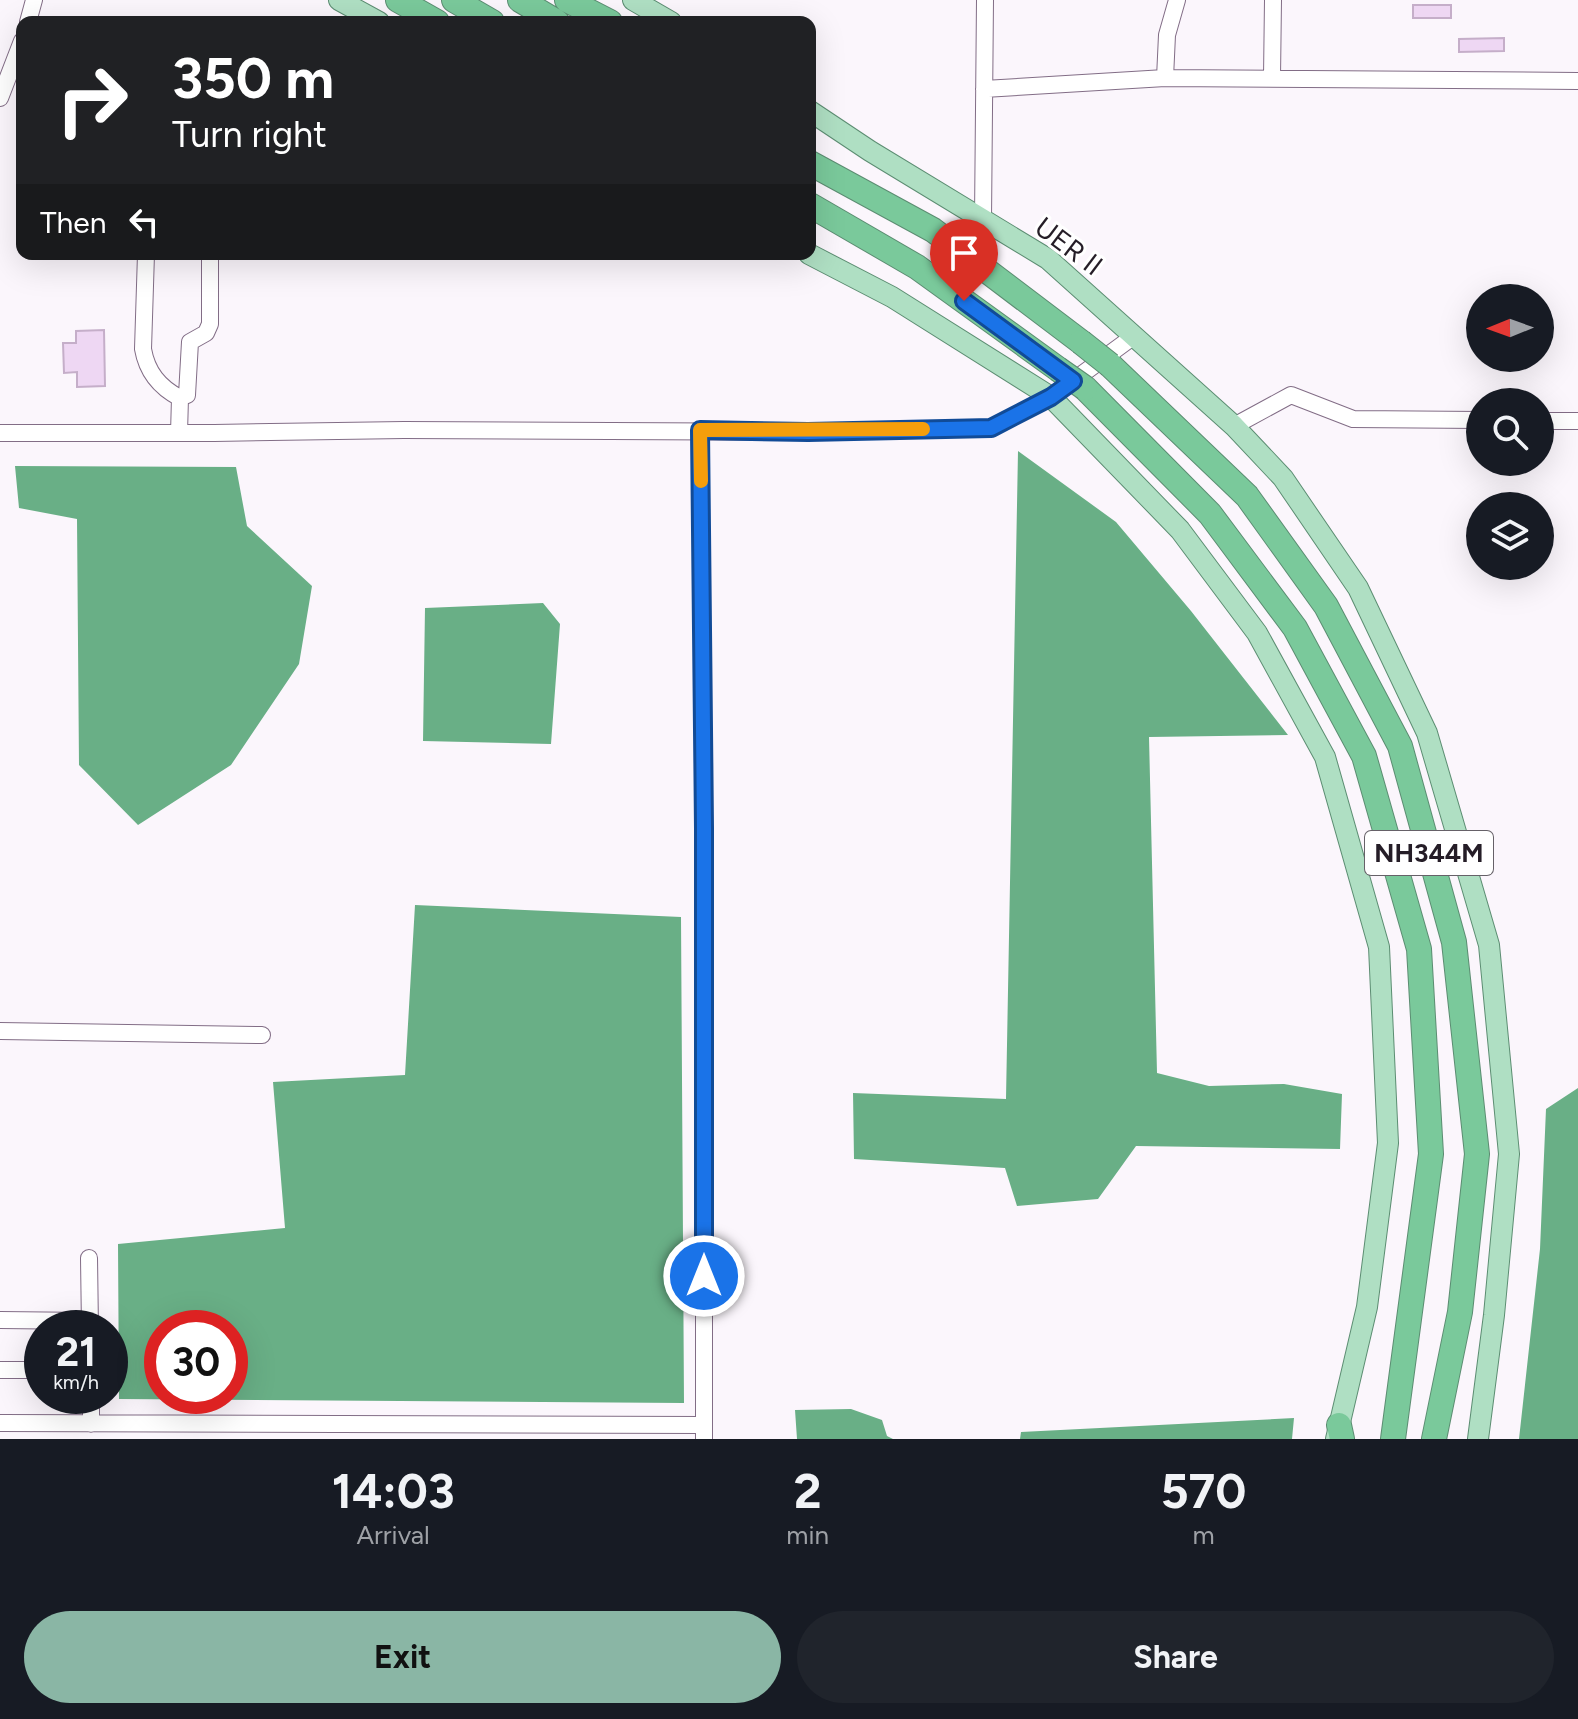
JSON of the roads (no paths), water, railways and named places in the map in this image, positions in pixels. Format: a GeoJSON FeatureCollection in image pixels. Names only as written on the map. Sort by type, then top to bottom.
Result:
{"type":"FeatureCollection","features":[{"type":"Feature","properties":{"kind":"highway"},"geometry":{"type":"LineString","coordinates":[[398,0],[426,16]]}},
{"type":"Feature","properties":{"kind":"highway"},"geometry":{"type":"LineString","coordinates":[[454,0],[482,16]]}},
{"type":"Feature","properties":{"kind":"highway"},"geometry":{"type":"LineString","coordinates":[[520,0],[547,16]]}},
{"type":"Feature","properties":{"kind":"highway"},"geometry":{"type":"LineString","coordinates":[[567,0],[598,16]]}},
{"type":"Feature","properties":{"kind":"highway","name":"NH344M"},"geometry":{"type":"LineString","coordinates":[[816,166],[933,230],[1081,342],[1107,362],[1247,496],[1326,606],[1400,746],[1454,942],[1477,1154],[1460,1312],[1434,1439]]}},
{"type":"Feature","properties":{"kind":"highway","name":"NH344M"},"geometry":{"type":"LineString","coordinates":[[816,208],[917,267],[1072,379],[1210,514],[1295,628],[1364,756],[1419,949],[1431,1154],[1393,1439]]}},
{"type":"Feature","properties":{"kind":"main road"},"geometry":{"type":"LineString","coordinates":[[339,0],[368,16]]}},
{"type":"Feature","properties":{"kind":"main road"},"geometry":{"type":"LineString","coordinates":[[633,0],[661,16]]}},
{"type":"Feature","properties":{"kind":"main road","name":"UER II"},"geometry":{"type":"LineString","coordinates":[[816,115],[1048,259],[1234,426],[1283,478],[1358,588],[1427,733],[1489,945],[1509,1154],[1494,1315],[1478,1439]]}},
{"type":"Feature","properties":{"kind":"main road"},"geometry":{"type":"LineString","coordinates":[[816,258],[892,297],[1051,397],[1180,530],[1257,633],[1325,757],[1379,947],[1388,1143],[1367,1307],[1339,1434]]}},
{"type":"Feature","properties":{"kind":"street"},"geometry":{"type":"LineString","coordinates":[[983,219],[985,0]]}},
{"type":"Feature","properties":{"kind":"street"},"geometry":{"type":"LineString","coordinates":[[1165,78],[1167,35],[1177,0]]}},
{"type":"Feature","properties":{"kind":"street"},"geometry":{"type":"LineString","coordinates":[[1272,77],[1273,0]]}},
{"type":"Feature","properties":{"kind":"street"},"geometry":{"type":"LineString","coordinates":[[0,98],[16,57]]}},
{"type":"Feature","properties":{"kind":"street"},"geometry":{"type":"LineString","coordinates":[[984,89],[1165,78],[1578,81]]}},
{"type":"Feature","properties":{"kind":"street"},"geometry":{"type":"LineString","coordinates":[[146,260],[145,362],[158,383],[180,398]]}},
{"type":"Feature","properties":{"kind":"street"},"geometry":{"type":"LineString","coordinates":[[180,398],[187,395],[190,342],[206,333],[210,324],[210,260]]}},
{"type":"Feature","properties":{"kind":"street"},"geometry":{"type":"LineString","coordinates":[[0,433],[404,430],[808,432],[991,428],[1051,397],[1072,379],[1107,362],[1134,336]]}},
{"type":"Feature","properties":{"kind":"street"},"geometry":{"type":"LineString","coordinates":[[1234,426],[1291,395],[1353,419],[1466,420]]}},
{"type":"Feature","properties":{"kind":"street"},"geometry":{"type":"LineString","coordinates":[[179,433],[180,398]]}},
{"type":"Feature","properties":{"kind":"street"},"geometry":{"type":"LineString","coordinates":[[1554,421],[1578,421]]}},
{"type":"Feature","properties":{"kind":"street"},"geometry":{"type":"LineString","coordinates":[[0,1423],[412,1432],[704,1432],[704,828],[700,430]]}},
{"type":"Feature","properties":{"kind":"street"},"geometry":{"type":"LineString","coordinates":[[0,1031],[262,1035]]}},
{"type":"Feature","properties":{"kind":"street"},"geometry":{"type":"LineString","coordinates":[[89,1258],[90,1310]]}},
{"type":"Feature","properties":{"kind":"street"},"geometry":{"type":"LineString","coordinates":[[0,1320],[24,1321]]}},
{"type":"Feature","properties":{"kind":"street"},"geometry":{"type":"LineString","coordinates":[[0,1370],[24,1370]]}},
{"type":"Feature","properties":{"kind":"street"},"geometry":{"type":"LineString","coordinates":[[91,1414],[91,1424]]}}]}
